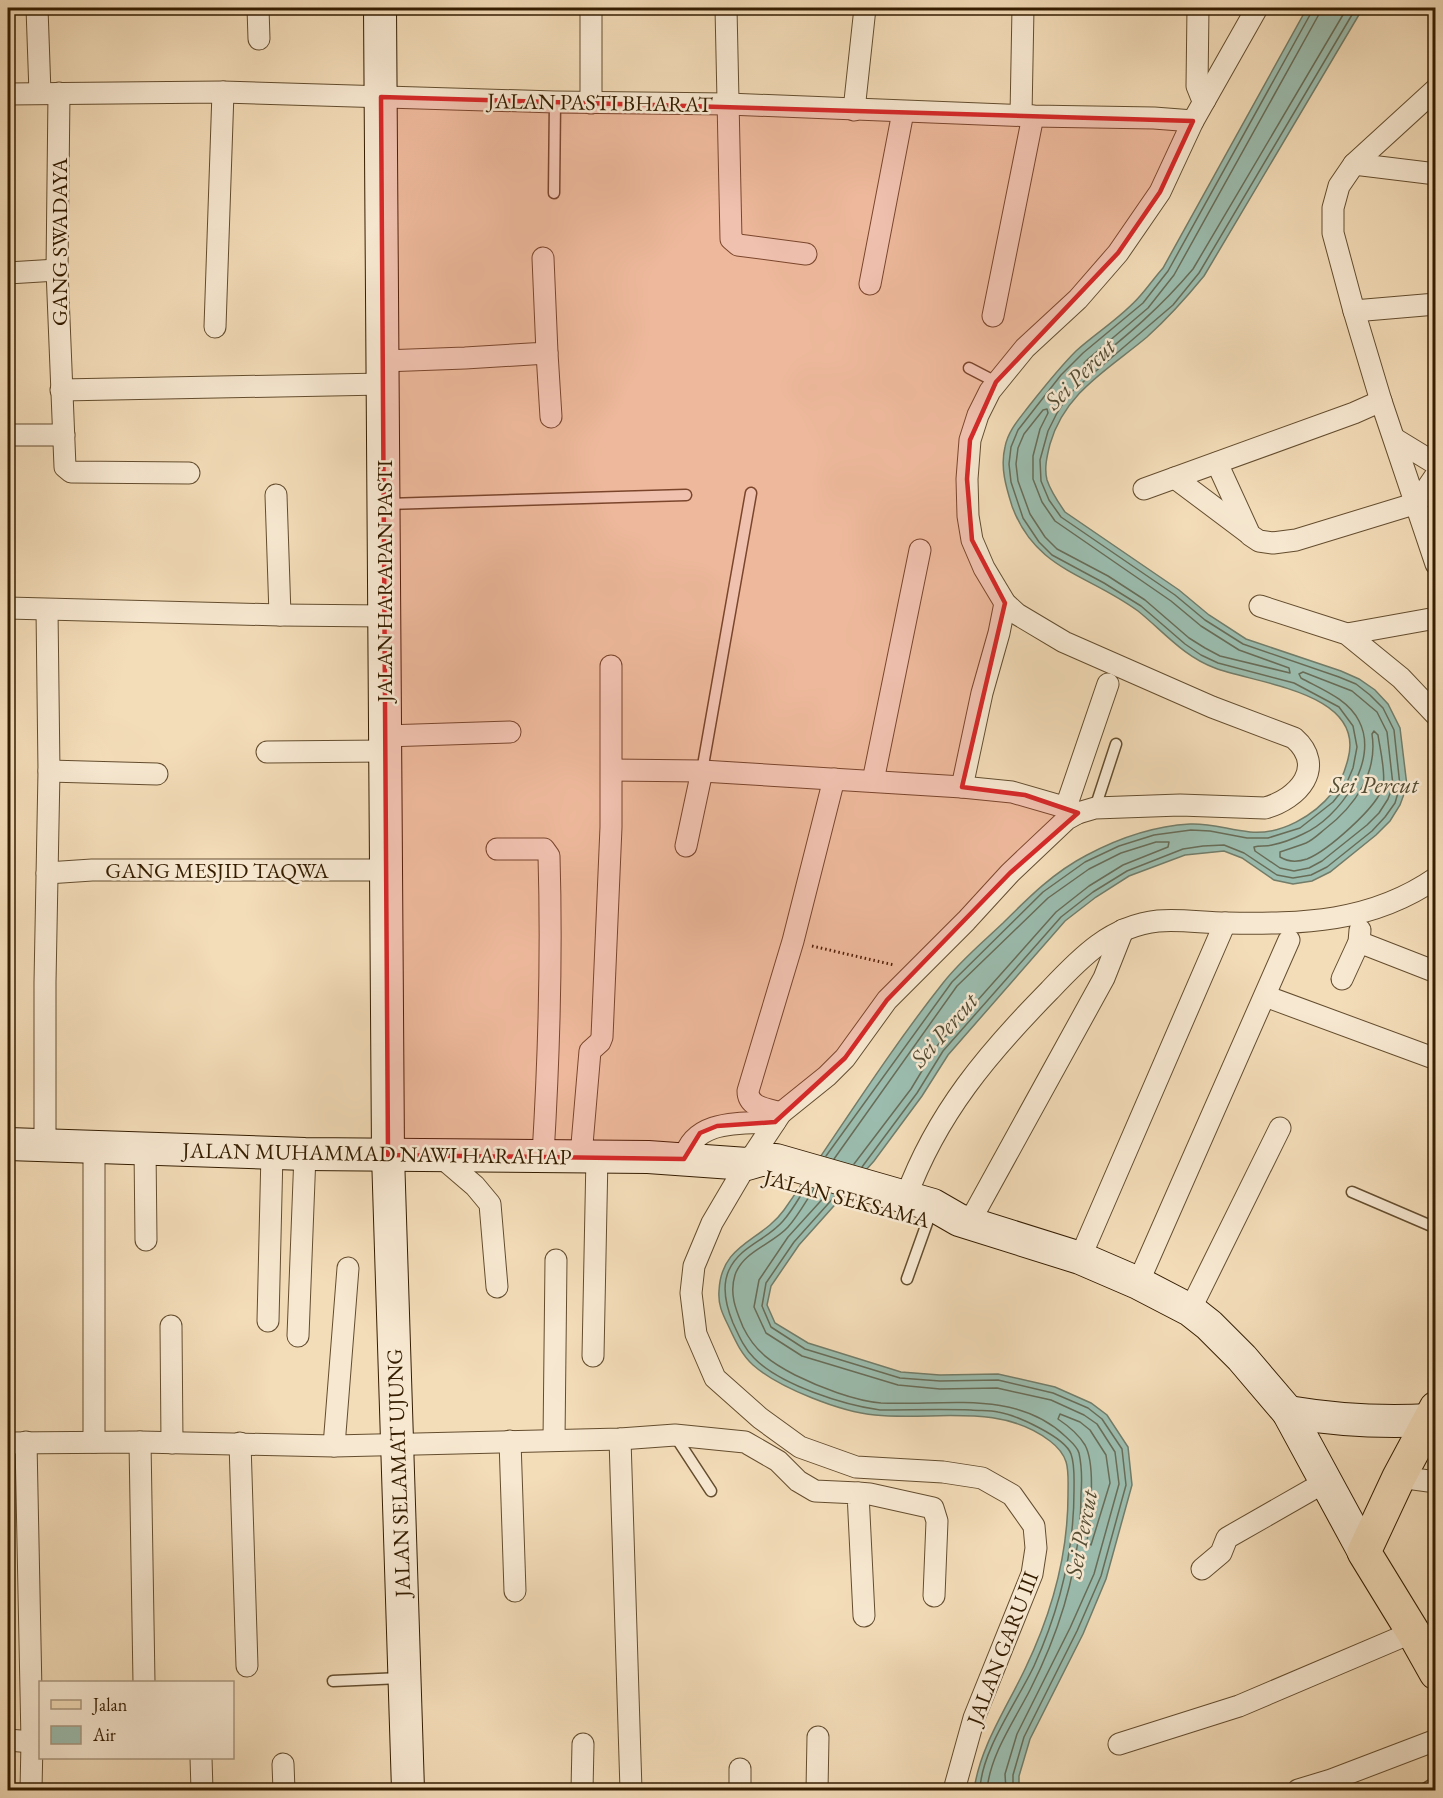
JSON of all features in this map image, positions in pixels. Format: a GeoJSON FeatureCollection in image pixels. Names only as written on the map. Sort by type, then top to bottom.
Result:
{"type":"FeatureCollection","features":[{"type":"Feature","properties":{"kind":"main road"},"geometry":{"type":"LineString","coordinates":[[1433,1414],[1399,1477],[1364,1552],[1436,1673]]}},
{"type":"Feature","properties":{"kind":"street","name":"GANG SWADAYA"},"geometry":{"type":"LineString","coordinates":[[37,8],[49,93],[64,435],[63,462],[71,472],[189,473]]}},
{"type":"Feature","properties":{"kind":"street"},"geometry":{"type":"LineString","coordinates":[[258,8],[259,39]]}},
{"type":"Feature","properties":{"kind":"street","name":"JALAN HARAPAN PASTI"},"geometry":{"type":"LineString","coordinates":[[381,8],[388,1155]]}},
{"type":"Feature","properties":{"kind":"street"},"geometry":{"type":"LineString","coordinates":[[591,8],[591,103]]}},
{"type":"Feature","properties":{"kind":"street"},"geometry":{"type":"LineString","coordinates":[[726,8],[731,239],[738,245],[806,254]]}},
{"type":"Feature","properties":{"kind":"street"},"geometry":{"type":"LineString","coordinates":[[854,110],[865,8]]}},
{"type":"Feature","properties":{"kind":"street"},"geometry":{"type":"LineString","coordinates":[[993,316],[1027,116],[1023,8]]}},
{"type":"Feature","properties":{"kind":"street"},"geometry":{"type":"LineString","coordinates":[[1198,8],[1197,86],[1205,100]]}},
{"type":"Feature","properties":{"kind":"street"},"geometry":{"type":"LineString","coordinates":[[612,770],[702,771],[962,787],[1012,792],[1079,810],[1180,805],[1264,808],[1282,802],[1301,786],[1308,776],[1309,764],[1302,746],[1294,738],[1212,706],[1064,642],[1017,614],[1005,603],[984,568],[972,540],[968,516],[967,479],[970,440],[978,415],[996,382],[1025,348],[1078,299],[1118,253],[1161,192],[1193,121],[1257,8]]}},
{"type":"Feature","properties":{"kind":"street"},"geometry":{"type":"LineString","coordinates":[[1436,89],[1410,110],[1354,164],[1339,186],[1334,208],[1334,233],[1354,311],[1381,401],[1417,503],[1425,537],[1436,564]]}},
{"type":"Feature","properties":{"kind":"street","name":"JALAN PASTI BHARAT"},"geometry":{"type":"LineString","coordinates":[[8,94],[223,92],[591,103],[728,104],[1193,121]]}},
{"type":"Feature","properties":{"kind":"street"},"geometry":{"type":"LineString","coordinates":[[215,327],[223,92]]}},
{"type":"Feature","properties":{"kind":"street"},"geometry":{"type":"LineString","coordinates":[[1410,110],[1436,112]]}},
{"type":"Feature","properties":{"kind":"street"},"geometry":{"type":"LineString","coordinates":[[870,284],[903,112]]}},
{"type":"Feature","properties":{"kind":"street"},"geometry":{"type":"LineString","coordinates":[[1354,164],[1436,174]]}},
{"type":"Feature","properties":{"kind":"street"},"geometry":{"type":"LineString","coordinates":[[543,258],[551,417]]}},
{"type":"Feature","properties":{"kind":"street"},"geometry":{"type":"LineString","coordinates":[[8,273],[57,270]]}},
{"type":"Feature","properties":{"kind":"street"},"geometry":{"type":"LineString","coordinates":[[1354,311],[1436,304]]}},
{"type":"Feature","properties":{"kind":"street"},"geometry":{"type":"LineString","coordinates":[[61,390],[383,373],[547,353]]}},
{"type":"Feature","properties":{"kind":"street"},"geometry":{"type":"LineString","coordinates":[[1144,489],[1354,413],[1381,401]]}},
{"type":"Feature","properties":{"kind":"street"},"geometry":{"type":"LineString","coordinates":[[8,435],[64,435]]}},
{"type":"Feature","properties":{"kind":"street"},"geometry":{"type":"LineString","coordinates":[[1395,439],[1436,464]]}},
{"type":"Feature","properties":{"kind":"street"},"geometry":{"type":"LineString","coordinates":[[1217,463],[1250,534]]}},
{"type":"Feature","properties":{"kind":"street"},"geometry":{"type":"LineString","coordinates":[[1175,478],[1259,540],[1273,543],[1296,540],[1417,503],[1436,475]]}},
{"type":"Feature","properties":{"kind":"street"},"geometry":{"type":"LineString","coordinates":[[276,495],[280,615]]}},
{"type":"Feature","properties":{"kind":"street"},"geometry":{"type":"LineString","coordinates":[[873,781],[920,550]]}},
{"type":"Feature","properties":{"kind":"street"},"geometry":{"type":"LineString","coordinates":[[962,787],[982,693],[1005,603]]}},
{"type":"Feature","properties":{"kind":"street"},"geometry":{"type":"LineString","coordinates":[[1260,606],[1347,634],[1401,678],[1436,715]]}},
{"type":"Feature","properties":{"kind":"street"},"geometry":{"type":"LineString","coordinates":[[8,608],[384,616]]}},
{"type":"Feature","properties":{"kind":"street"},"geometry":{"type":"LineString","coordinates":[[45,1145],[49,771],[47,610]]}},
{"type":"Feature","properties":{"kind":"street"},"geometry":{"type":"LineString","coordinates":[[1347,634],[1436,618]]}},
{"type":"Feature","properties":{"kind":"street"},"geometry":{"type":"LineString","coordinates":[[593,1356],[589,1156],[590,1051],[602,1037],[611,827],[611,666]]}},
{"type":"Feature","properties":{"kind":"street"},"geometry":{"type":"LineString","coordinates":[[1079,810],[1108,684]]}},
{"type":"Feature","properties":{"kind":"street"},"geometry":{"type":"LineString","coordinates":[[267,752],[510,732]]}},
{"type":"Feature","properties":{"kind":"street"},"geometry":{"type":"LineString","coordinates":[[49,771],[157,774]]}},
{"type":"Feature","properties":{"kind":"street"},"geometry":{"type":"LineString","coordinates":[[686,846],[702,771]]}},
{"type":"Feature","properties":{"kind":"street"},"geometry":{"type":"LineString","coordinates":[[778,1118],[751,1102],[748,1091],[793,941],[834,779]]}},
{"type":"Feature","properties":{"kind":"street","name":"JALAN GARU III"},"geometry":{"type":"LineString","coordinates":[[954,1791],[974,1718],[1032,1574],[1036,1548],[1034,1526],[1012,1495],[982,1478],[943,1472],[856,1467],[800,1447],[760,1418],[715,1378],[696,1334],[691,1293],[694,1266],[712,1223],[764,1168],[778,1118],[839,1064],[887,1000],[1019,865],[1079,810]]}},
{"type":"Feature","properties":{"kind":"street"},"geometry":{"type":"LineString","coordinates":[[498,849],[544,849],[549,856],[547,1102],[543,1155]]}},
{"type":"Feature","properties":{"kind":"street","name":"GANG MESJID TAQWA"},"geometry":{"type":"LineString","coordinates":[[47,873],[103,870],[386,870]]}},
{"type":"Feature","properties":{"kind":"street"},"geometry":{"type":"LineString","coordinates":[[922,1210],[916,1172],[942,1122],[990,1053],[1074,963],[1105,939],[1123,930],[1157,921],[1306,923],[1357,914],[1400,900],[1436,878]]}},
{"type":"Feature","properties":{"kind":"street"},"geometry":{"type":"LineString","coordinates":[[1342,979],[1359,942],[1360,922],[1357,914]]}},
{"type":"Feature","properties":{"kind":"street"},"geometry":{"type":"LineString","coordinates":[[1080,1258],[1225,923]]}},
{"type":"Feature","properties":{"kind":"street"},"geometry":{"type":"LineString","coordinates":[[922,1210],[1104,978],[1123,930]]}},
{"type":"Feature","properties":{"kind":"street"},"geometry":{"type":"LineString","coordinates":[[1138,1283],[1289,940]]}},
{"type":"Feature","properties":{"kind":"street"},"geometry":{"type":"LineString","coordinates":[[1359,942],[1436,972]]}},
{"type":"Feature","properties":{"kind":"street"},"geometry":{"type":"LineString","coordinates":[[1265,996],[1436,1059]]}},
{"type":"Feature","properties":{"kind":"street"},"geometry":{"type":"LineString","coordinates":[[684,1159],[686,1148],[691,1140],[700,1133],[717,1126],[778,1118]]}},
{"type":"Feature","properties":{"kind":"street"},"geometry":{"type":"LineString","coordinates":[[1190,1310],[1280,1128]]}},
{"type":"Feature","properties":{"kind":"street","name":"JALAN MUHAMMAD NAWI HARAHAP"},"geometry":{"type":"LineString","coordinates":[[8,1144],[305,1154],[543,1155],[684,1159],[764,1168]]}},
{"type":"Feature","properties":{"kind":"street"},"geometry":{"type":"LineString","coordinates":[[94,1146],[94,1442]]}},
{"type":"Feature","properties":{"kind":"street"},"geometry":{"type":"LineString","coordinates":[[145,1148],[146,1240]]}},
{"type":"Feature","properties":{"kind":"street"},"geometry":{"type":"LineString","coordinates":[[268,1321],[272,1153]]}},
{"type":"Feature","properties":{"kind":"street"},"geometry":{"type":"LineString","coordinates":[[298,1336],[305,1154]]}},
{"type":"Feature","properties":{"kind":"street","name":"JALAN SELAMAT UJUNG"},"geometry":{"type":"LineString","coordinates":[[388,1155],[408,1791]]}},
{"type":"Feature","properties":{"kind":"street"},"geometry":{"type":"LineString","coordinates":[[440,1156],[475,1186],[490,1204],[497,1287]]}},
{"type":"Feature","properties":{"kind":"street","name":"JALAN SEKSAMA"},"geometry":{"type":"LineString","coordinates":[[764,1168],[922,1210],[1080,1258],[1138,1283],[1190,1310],[1236,1351],[1288,1412],[1364,1552]]}},
{"type":"Feature","properties":{"kind":"street"},"geometry":{"type":"LineString","coordinates":[[554,1440],[556,1260]]}},
{"type":"Feature","properties":{"kind":"street"},"geometry":{"type":"LineString","coordinates":[[334,1446],[348,1268]]}},
{"type":"Feature","properties":{"kind":"street"},"geometry":{"type":"LineString","coordinates":[[171,1326],[172,1443]]}},
{"type":"Feature","properties":{"kind":"street"},"geometry":{"type":"LineString","coordinates":[[1288,1412],[1359,1422],[1394,1422],[1433,1414]]}},
{"type":"Feature","properties":{"kind":"street"},"geometry":{"type":"LineString","coordinates":[[31,1791],[32,1742],[17,1443],[140,1442],[334,1446],[675,1436],[745,1442],[778,1461],[798,1481],[815,1491],[870,1494],[933,1508],[937,1521],[934,1596]]}},
{"type":"Feature","properties":{"kind":"street"},"geometry":{"type":"LineString","coordinates":[[620,1439],[631,1791]]}},
{"type":"Feature","properties":{"kind":"street"},"geometry":{"type":"LineString","coordinates":[[510,1441],[515,1592]]}},
{"type":"Feature","properties":{"kind":"street"},"geometry":{"type":"LineString","coordinates":[[140,1442],[144,1681]]}},
{"type":"Feature","properties":{"kind":"street"},"geometry":{"type":"LineString","coordinates":[[240,1443],[247,1666]]}},
{"type":"Feature","properties":{"kind":"street"},"geometry":{"type":"LineString","coordinates":[[1399,1477],[1436,1482]]}},
{"type":"Feature","properties":{"kind":"street"},"geometry":{"type":"LineString","coordinates":[[1202,1569],[1221,1553],[1227,1538],[1325,1482]]}},
{"type":"Feature","properties":{"kind":"street"},"geometry":{"type":"LineString","coordinates":[[858,1493],[864,1616]]}},
{"type":"Feature","properties":{"kind":"street"},"geometry":{"type":"LineString","coordinates":[[1119,1744],[1239,1706],[1413,1632]]}},
{"type":"Feature","properties":{"kind":"street"},"geometry":{"type":"LineString","coordinates":[[817,1791],[818,1737]]}},
{"type":"Feature","properties":{"kind":"street"},"geometry":{"type":"LineString","coordinates":[[8,1740],[32,1742]]}},
{"type":"Feature","properties":{"kind":"street"},"geometry":{"type":"LineString","coordinates":[[1298,1791],[1436,1740]]}},
{"type":"Feature","properties":{"kind":"street"},"geometry":{"type":"LineString","coordinates":[[582,1791],[583,1744]]}},
{"type":"Feature","properties":{"kind":"street"},"geometry":{"type":"LineString","coordinates":[[201,1759],[202,1791]]}},
{"type":"Feature","properties":{"kind":"street"},"geometry":{"type":"LineString","coordinates":[[283,1764],[284,1791]]}},
{"type":"Feature","properties":{"kind":"street"},"geometry":{"type":"LineString","coordinates":[[740,1769],[740,1791]]}},
{"type":"Feature","properties":{"kind":"lane"},"geometry":{"type":"LineString","coordinates":[[554,193],[555,102]]}},
{"type":"Feature","properties":{"kind":"lane"},"geometry":{"type":"LineString","coordinates":[[969,368],[996,382]]}},
{"type":"Feature","properties":{"kind":"lane"},"geometry":{"type":"LineString","coordinates":[[702,771],[751,493]]}},
{"type":"Feature","properties":{"kind":"lane"},"geometry":{"type":"LineString","coordinates":[[383,504],[686,495]]}},
{"type":"Feature","properties":{"kind":"lane"},"geometry":{"type":"LineString","coordinates":[[1079,810],[1116,744]]}},
{"type":"Feature","properties":{"kind":"lane"},"geometry":{"type":"LineString","coordinates":[[1352,1192],[1436,1228]]}},
{"type":"Feature","properties":{"kind":"lane"},"geometry":{"type":"LineString","coordinates":[[907,1279],[922,1210]]}},
{"type":"Feature","properties":{"kind":"lane"},"geometry":{"type":"LineString","coordinates":[[675,1436],[711,1491]]}},
{"type":"Feature","properties":{"kind":"lane"},"geometry":{"type":"LineString","coordinates":[[333,1681],[404,1678]]}},
{"type":"Feature","properties":{"kind":"lane"},"geometry":{"type":"LineString","coordinates":[[1422,1791],[1436,1782]]}},
{"type":"Feature","properties":{"kind":"path"},"geometry":{"type":"LineString","coordinates":[[793,941],[917,971]]}},
{"type":"Feature","properties":{"kind":"highlighted area"},"geometry":{"type":"Polygon","coordinates":[[[381,97],[1193,121],[1160,192],[1118,253],[996,382],[970,440],[967,479],[972,540],[1005,603],[962,787],[1025,795],[1078,813],[1010,873],[887,1000],[845,1058],[775,1122],[717,1126],[700,1133],[684,1159],[388,1155],[381,97]]]}},
{"type":"Feature","properties":{"kind":"water","name":"Sei Percut"},"geometry":{"type":"Polygon","coordinates":[[[1307,8],[1363,8],[1204,276],[1155,330],[1090,383],[1066,410],[1050,444],[1046,476],[1065,512],[1179,590],[1209,615],[1246,639],[1341,671],[1375,690],[1388,704],[1400,728],[1407,786],[1400,805],[1390,821],[1376,835],[1330,872],[1312,881],[1293,884],[1274,880],[1242,858],[1224,851],[1185,855],[1129,876],[1096,897],[1065,921],[948,1055],[922,1096],[874,1161],[799,1245],[771,1286],[767,1305],[775,1323],[808,1343],[901,1372],[940,1375],[998,1374],[1055,1387],[1091,1403],[1107,1415],[1128,1447],[1132,1485],[1106,1579],[1083,1634],[1030,1739],[1019,1776],[1019,1790],[974,1790],[988,1743],[1025,1669],[1050,1606],[1065,1540],[1068,1479],[1065,1459],[1050,1441],[1031,1429],[1010,1421],[988,1417],[897,1416],[861,1413],[811,1398],[778,1382],[753,1365],[736,1341],[720,1304],[721,1275],[734,1253],[775,1221],[784,1210],[882,1066],[950,975],[964,959],[1053,877],[1087,855],[1112,843],[1163,827],[1198,824],[1262,832],[1285,827],[1307,816],[1325,801],[1342,776],[1348,759],[1349,737],[1341,719],[1325,705],[1304,694],[1215,668],[1193,657],[1138,611],[1049,558],[1034,544],[1022,527],[1012,506],[1003,469],[1006,441],[1018,420],[1076,351],[1133,304],[1163,268],[1307,8]]]}}]}
